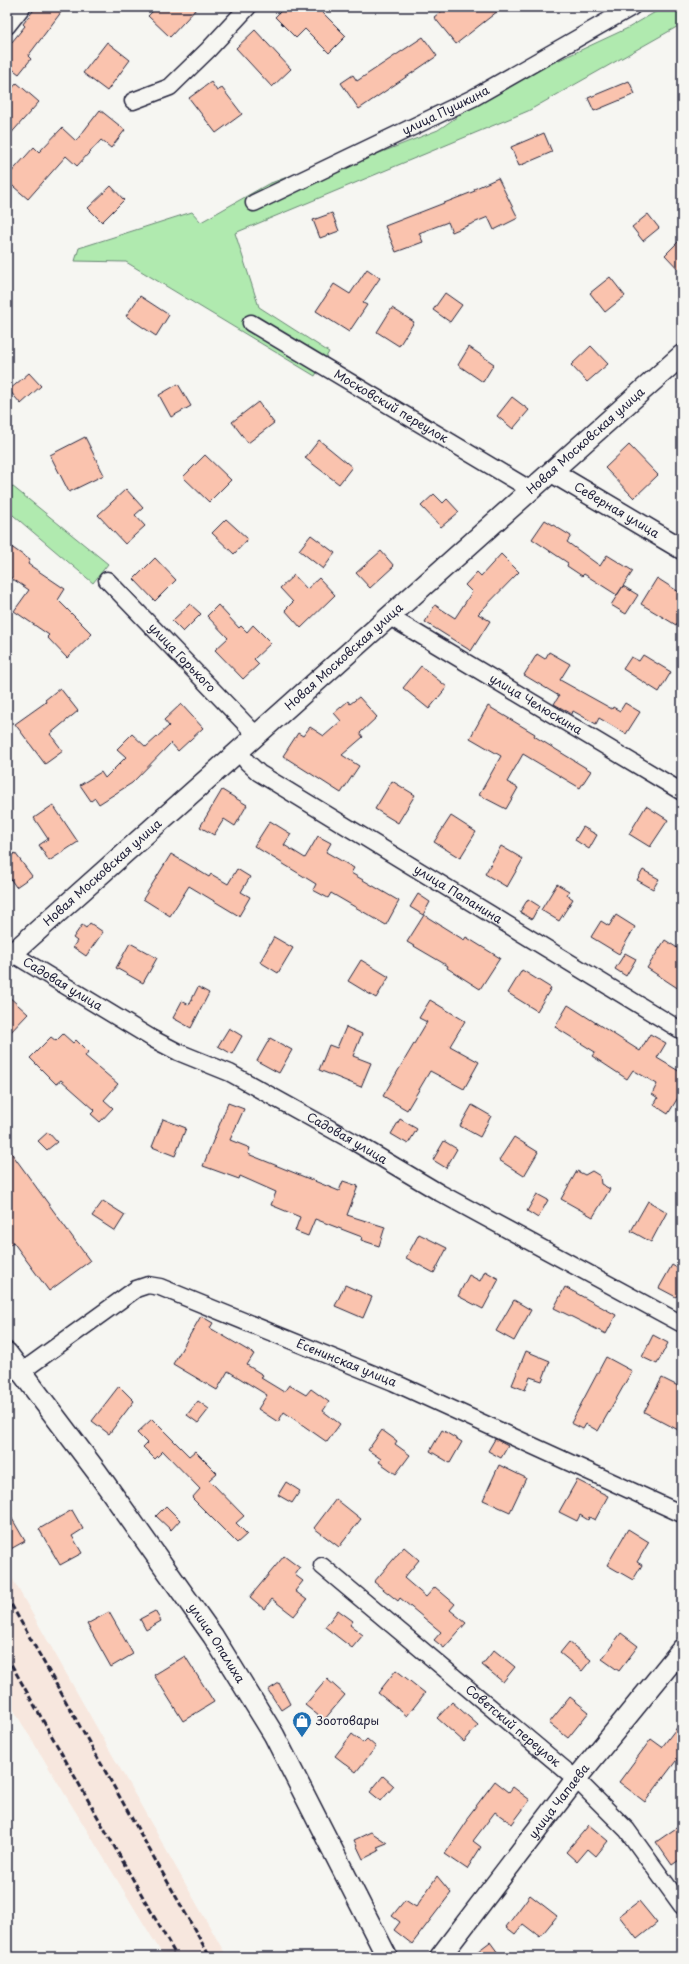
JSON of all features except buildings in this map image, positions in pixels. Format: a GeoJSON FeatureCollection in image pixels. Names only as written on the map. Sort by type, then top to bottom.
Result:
{"type":"FeatureCollection","features":[{"type":"Feature","properties":{"kind":"street"},"geometry":{"type":"LineString","coordinates":[[7,26],[22,7]]}},
{"type":"Feature","properties":{"kind":"street"},"geometry":{"type":"LineString","coordinates":[[133,101],[170,86],[208,50],[248,7]]}},
{"type":"Feature","properties":{"kind":"street","name":"улица Пушкина"},"geometry":{"type":"LineString","coordinates":[[254,203],[473,98],[629,8]]}},
{"type":"Feature","properties":{"kind":"street","name":"Московский переулок"},"geometry":{"type":"LineString","coordinates":[[251,323],[531,490]]}},
{"type":"Feature","properties":{"kind":"street","name":"Новая Московская улица"},"geometry":{"type":"LineString","coordinates":[[10,956],[682,355]]}},
{"type":"Feature","properties":{"kind":"street","name":"Северная улица"},"geometry":{"type":"LineString","coordinates":[[552,472],[682,549]]}},
{"type":"Feature","properties":{"kind":"street","name":"улица Горького"},"geometry":{"type":"LineString","coordinates":[[107,580],[257,736]]}},
{"type":"Feature","properties":{"kind":"street","name":"улица Челюскина"},"geometry":{"type":"LineString","coordinates":[[390,617],[682,792]]}},
{"type":"Feature","properties":{"kind":"street","name":"улица Папанина"},"geometry":{"type":"LineString","coordinates":[[239,751],[247,762],[259,773],[682,1031]]}},
{"type":"Feature","properties":{"kind":"street","name":"Садовая улица"},"geometry":{"type":"LineString","coordinates":[[10,956],[152,1039],[178,1052],[230,1073],[356,1142],[440,1193],[682,1324]]}},
{"type":"Feature","properties":{"kind":"street","name":"Есенинская улица"},"geometry":{"type":"LineString","coordinates":[[21,1372],[136,1288],[148,1285],[160,1288],[393,1382],[682,1514]]}},
{"type":"Feature","properties":{"kind":"street","name":"улица Опалиха"},"geometry":{"type":"LineString","coordinates":[[7,1353],[97,1472],[213,1636],[274,1735],[387,1957]]}},
{"type":"Feature","properties":{"kind":"street","name":"Советский переулок"},"geometry":{"type":"LineString","coordinates":[[322,1566],[576,1779],[627,1830],[682,1906]]}},
{"type":"Feature","properties":{"kind":"street","name":"улица Чапаева"},"geometry":{"type":"LineString","coordinates":[[440,1957],[576,1779],[682,1649]]}},
{"type":"Feature","properties":{"kind":"shaded area"},"geometry":{"type":"Polygon","coordinates":[[[7,1569],[227,1957],[164,1957],[7,1699],[7,1569]]]}},
{"type":"Feature","properties":{"kind":"green space"},"geometry":{"type":"Polygon","coordinates":[[[664,7],[682,7],[682,24],[528,111],[235,233],[259,307],[329,352],[315,376],[126,262],[75,261],[79,248],[192,212],[201,222],[268,184],[339,158],[372,156],[438,130],[497,89],[628,28],[664,7]]]}},
{"type":"Feature","properties":{"kind":"green space"},"geometry":{"type":"Polygon","coordinates":[[[7,482],[108,564],[93,583],[7,510],[7,482]]]}},
{"type":"Feature","properties":{"kind":"railway"},"geometry":{"type":"LineString","coordinates":[[7,1597],[210,1957]]}},
{"type":"Feature","properties":{"kind":"railway"},"geometry":{"type":"LineString","coordinates":[[7,1657],[177,1957]]}},
{"type":"Feature","properties":{"kind":"place","name":"Зоотовары"},"geometry":{"type":"Point","coordinates":[302,1738]}}]}
